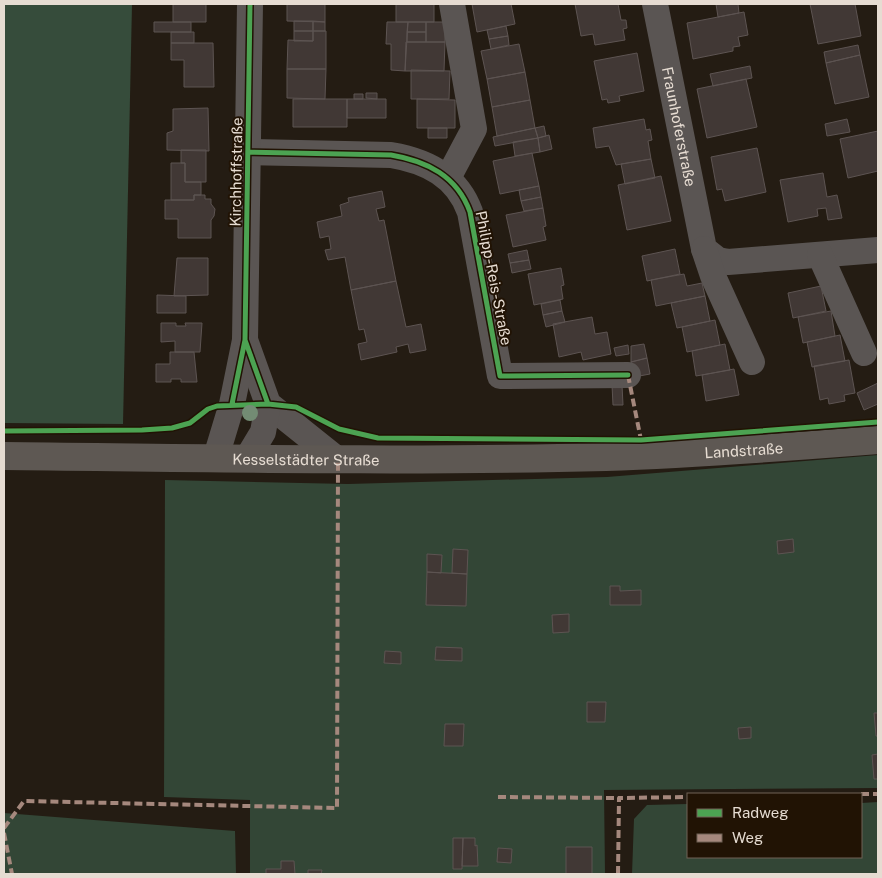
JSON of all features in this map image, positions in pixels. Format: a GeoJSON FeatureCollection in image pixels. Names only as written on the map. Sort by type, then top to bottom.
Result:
{"type":"FeatureCollection","features":[{"type":"Feature","properties":{"kind":"main road","name":"Landstraße"},"geometry":{"type":"LineString","coordinates":[[608,457],[878,440]]}},
{"type":"Feature","properties":{"kind":"main road","name":"Kesselstädter Straße"},"geometry":{"type":"LineString","coordinates":[[4,456],[248,457],[338,460],[608,457]]}},
{"type":"Feature","properties":{"kind":"street","name":"Kirchhoffstraße"},"geometry":{"type":"LineString","coordinates":[[216,457],[232,404],[246,340],[250,4]]}},
{"type":"Feature","properties":{"kind":"street"},"geometry":{"type":"LineString","coordinates":[[448,178],[474,129],[452,4]]}},
{"type":"Feature","properties":{"kind":"street","name":"Fraunhoferstraße"},"geometry":{"type":"LineString","coordinates":[[655,4],[704,249],[713,276],[752,362]]}},
{"type":"Feature","properties":{"kind":"street","name":"Philipp-Reis-Straße"},"geometry":{"type":"LineString","coordinates":[[248,152],[391,155],[414,159],[432,166],[448,178],[462,196],[470,212],[500,376],[628,375]]}},
{"type":"Feature","properties":{"kind":"street"},"geometry":{"type":"LineString","coordinates":[[704,249],[718,260],[728,262],[878,250]]}},
{"type":"Feature","properties":{"kind":"street"},"geometry":{"type":"LineString","coordinates":[[820,255],[864,353]]}},
{"type":"Feature","properties":{"kind":"street","name":"Kirchhoffstraße"},"geometry":{"type":"LineString","coordinates":[[246,340],[268,404],[263,432],[248,457]]}},
{"type":"Feature","properties":{"kind":"street"},"geometry":{"type":"LineString","coordinates":[[268,404],[338,460]]}},
{"type":"Feature","properties":{"kind":"green space"},"geometry":{"type":"Polygon","coordinates":[[[4,4],[132,4],[123,424],[4,423],[4,4]]]}},
{"type":"Feature","properties":{"kind":"green space"},"geometry":{"type":"Polygon","coordinates":[[[878,455],[878,788],[604,790],[605,874],[250,874],[250,800],[164,797],[165,480],[348,484],[607,477],[878,455]]]}},
{"type":"Feature","properties":{"kind":"green space"},"geometry":{"type":"Polygon","coordinates":[[[878,802],[878,874],[632,874],[634,819],[647,805],[687,804],[687,858],[862,858],[862,803],[878,802]]]}},
{"type":"Feature","properties":{"kind":"green space"},"geometry":{"type":"Polygon","coordinates":[[[4,813],[235,831],[236,874],[4,874],[4,813]]]}},
{"type":"Feature","properties":{"kind":"building"},"geometry":{"type":"Polygon","coordinates":[[[173,4],[206,4],[206,22],[173,22],[173,4]]]}},
{"type":"Feature","properties":{"kind":"building"},"geometry":{"type":"Polygon","coordinates":[[[287,4],[325,4],[325,22],[287,21],[287,4]]]}},
{"type":"Feature","properties":{"kind":"building"},"geometry":{"type":"Polygon","coordinates":[[[396,4],[434,4],[434,22],[396,22],[396,4]]]}},
{"type":"Feature","properties":{"kind":"building"},"geometry":{"type":"Polygon","coordinates":[[[472,4],[511,4],[515,24],[477,32],[472,4]]]}},
{"type":"Feature","properties":{"kind":"building"},"geometry":{"type":"Polygon","coordinates":[[[575,4],[618,4],[621,20],[626,20],[627,28],[623,29],[625,40],[595,45],[593,34],[581,36],[575,4]]]}},
{"type":"Feature","properties":{"kind":"building"},"geometry":{"type":"Polygon","coordinates":[[[716,4],[738,4],[739,13],[718,17],[716,4]]]}},
{"type":"Feature","properties":{"kind":"building"},"geometry":{"type":"Polygon","coordinates":[[[810,4],[855,4],[861,36],[818,44],[810,4]]]}},
{"type":"Feature","properties":{"kind":"building"},"geometry":{"type":"Polygon","coordinates":[[[744,12],[748,35],[738,37],[740,46],[733,47],[733,51],[693,59],[687,23],[744,12]]]}},
{"type":"Feature","properties":{"kind":"building"},"geometry":{"type":"Polygon","coordinates":[[[294,21],[313,21],[313,31],[294,31],[294,21]]]}},
{"type":"Feature","properties":{"kind":"building"},"geometry":{"type":"Polygon","coordinates":[[[313,21],[325,22],[325,31],[313,31],[313,21]]]}},
{"type":"Feature","properties":{"kind":"building"},"geometry":{"type":"Polygon","coordinates":[[[154,22],[191,22],[191,32],[154,32],[154,22]]]}},
{"type":"Feature","properties":{"kind":"building"},"geometry":{"type":"Polygon","coordinates":[[[387,22],[408,22],[405,71],[391,70],[391,44],[386,44],[387,22]]]}},
{"type":"Feature","properties":{"kind":"building"},"geometry":{"type":"Polygon","coordinates":[[[408,22],[426,22],[426,32],[407,32],[408,22]]]}},
{"type":"Feature","properties":{"kind":"building"},"geometry":{"type":"Polygon","coordinates":[[[426,22],[445,22],[445,42],[426,42],[426,22]]]}},
{"type":"Feature","properties":{"kind":"building"},"geometry":{"type":"Polygon","coordinates":[[[506,26],[508,36],[489,39],[487,30],[506,26]]]}},
{"type":"Feature","properties":{"kind":"building"},"geometry":{"type":"Polygon","coordinates":[[[294,31],[313,31],[313,41],[294,41],[294,31]]]}},
{"type":"Feature","properties":{"kind":"building"},"geometry":{"type":"Polygon","coordinates":[[[313,31],[326,31],[326,69],[287,69],[288,40],[313,41],[313,31]]]}},
{"type":"Feature","properties":{"kind":"building"},"geometry":{"type":"Polygon","coordinates":[[[171,32],[194,32],[194,43],[171,43],[171,32]]]}},
{"type":"Feature","properties":{"kind":"building"},"geometry":{"type":"Polygon","coordinates":[[[407,32],[426,32],[426,42],[407,42],[407,32]]]}},
{"type":"Feature","properties":{"kind":"building"},"geometry":{"type":"Polygon","coordinates":[[[508,36],[509,45],[491,49],[489,39],[508,36]]]}},
{"type":"Feature","properties":{"kind":"building"},"geometry":{"type":"Polygon","coordinates":[[[406,42],[445,42],[444,71],[405,71],[406,42]]]}},
{"type":"Feature","properties":{"kind":"building"},"geometry":{"type":"Polygon","coordinates":[[[171,43],[213,43],[214,87],[184,87],[184,60],[171,60],[171,43]]]}},
{"type":"Feature","properties":{"kind":"building"},"geometry":{"type":"Polygon","coordinates":[[[519,44],[525,72],[487,79],[481,51],[519,44]]]}},
{"type":"Feature","properties":{"kind":"building"},"geometry":{"type":"Polygon","coordinates":[[[858,45],[860,55],[826,63],[824,52],[858,45]]]}},
{"type":"Feature","properties":{"kind":"building"},"geometry":{"type":"Polygon","coordinates":[[[637,53],[644,91],[619,96],[620,101],[608,103],[607,99],[602,100],[594,61],[637,53]]]}},
{"type":"Feature","properties":{"kind":"building"},"geometry":{"type":"Polygon","coordinates":[[[860,55],[869,97],[835,104],[826,63],[860,55]]]}},
{"type":"Feature","properties":{"kind":"building"},"geometry":{"type":"Polygon","coordinates":[[[750,66],[752,78],[713,86],[710,74],[750,66]]]}},
{"type":"Feature","properties":{"kind":"building"},"geometry":{"type":"Polygon","coordinates":[[[287,69],[326,69],[325,99],[287,98],[287,69]]]}},
{"type":"Feature","properties":{"kind":"building"},"geometry":{"type":"Polygon","coordinates":[[[411,70],[450,71],[449,99],[411,99],[411,70]]]}},
{"type":"Feature","properties":{"kind":"building"},"geometry":{"type":"Polygon","coordinates":[[[525,72],[530,100],[492,107],[487,79],[525,72]]]}},
{"type":"Feature","properties":{"kind":"building"},"geometry":{"type":"Polygon","coordinates":[[[746,79],[757,127],[707,138],[697,89],[746,79]]]}},
{"type":"Feature","properties":{"kind":"building"},"geometry":{"type":"Polygon","coordinates":[[[366,93],[377,93],[377,99],[366,98],[366,93]]]}},
{"type":"Feature","properties":{"kind":"building"},"geometry":{"type":"Polygon","coordinates":[[[354,94],[363,94],[363,99],[354,99],[354,94]]]}},
{"type":"Feature","properties":{"kind":"building"},"geometry":{"type":"Polygon","coordinates":[[[293,99],[347,99],[347,127],[293,127],[293,99]]]}},
{"type":"Feature","properties":{"kind":"building"},"geometry":{"type":"Polygon","coordinates":[[[347,99],[386,99],[386,118],[347,118],[347,99]]]}},
{"type":"Feature","properties":{"kind":"building"},"geometry":{"type":"Polygon","coordinates":[[[417,99],[455,100],[455,128],[417,128],[417,99]]]}},
{"type":"Feature","properties":{"kind":"building"},"geometry":{"type":"Polygon","coordinates":[[[530,100],[535,128],[497,136],[492,107],[530,100]]]}},
{"type":"Feature","properties":{"kind":"building"},"geometry":{"type":"Polygon","coordinates":[[[208,108],[209,151],[167,150],[167,133],[173,131],[173,109],[208,108]]]}},
{"type":"Feature","properties":{"kind":"building"},"geometry":{"type":"Polygon","coordinates":[[[644,119],[646,130],[650,129],[652,140],[648,141],[651,159],[616,165],[609,146],[596,148],[593,128],[644,119]]]}},
{"type":"Feature","properties":{"kind":"building"},"geometry":{"type":"Polygon","coordinates":[[[847,119],[850,132],[827,136],[825,124],[847,119]]]}},
{"type":"Feature","properties":{"kind":"building"},"geometry":{"type":"Polygon","coordinates":[[[544,126],[546,136],[538,138],[535,128],[544,126]]]}},
{"type":"Feature","properties":{"kind":"building"},"geometry":{"type":"Polygon","coordinates":[[[428,128],[447,128],[447,138],[428,138],[428,128]]]}},
{"type":"Feature","properties":{"kind":"building"},"geometry":{"type":"Polygon","coordinates":[[[535,128],[538,138],[495,146],[493,137],[535,128]]]}},
{"type":"Feature","properties":{"kind":"building"},"geometry":{"type":"Polygon","coordinates":[[[878,131],[878,171],[848,178],[840,139],[878,131]]]}},
{"type":"Feature","properties":{"kind":"building"},"geometry":{"type":"Polygon","coordinates":[[[549,135],[552,149],[540,152],[538,138],[549,135]]]}},
{"type":"Feature","properties":{"kind":"building"},"geometry":{"type":"Polygon","coordinates":[[[538,138],[540,152],[515,156],[513,142],[538,138]]]}},
{"type":"Feature","properties":{"kind":"building"},"geometry":{"type":"Polygon","coordinates":[[[757,148],[766,192],[725,201],[722,189],[717,190],[711,157],[757,148]]]}},
{"type":"Feature","properties":{"kind":"building"},"geometry":{"type":"Polygon","coordinates":[[[181,150],[206,150],[206,182],[185,182],[185,163],[181,163],[181,150]]]}},
{"type":"Feature","properties":{"kind":"building"},"geometry":{"type":"Polygon","coordinates":[[[532,153],[539,186],[500,194],[493,161],[532,153]]]}},
{"type":"Feature","properties":{"kind":"building"},"geometry":{"type":"Polygon","coordinates":[[[651,159],[655,178],[625,184],[621,164],[651,159]]]}},
{"type":"Feature","properties":{"kind":"building"},"geometry":{"type":"Polygon","coordinates":[[[171,163],[185,163],[185,182],[201,182],[201,195],[194,195],[194,200],[171,200],[171,163]]]}},
{"type":"Feature","properties":{"kind":"building"},"geometry":{"type":"Polygon","coordinates":[[[823,173],[827,197],[837,195],[842,218],[828,220],[826,208],[817,209],[818,216],[788,222],[780,180],[823,173]]]}},
{"type":"Feature","properties":{"kind":"building"},"geometry":{"type":"Polygon","coordinates":[[[661,176],[671,221],[627,230],[618,185],[661,176]]]}},
{"type":"Feature","properties":{"kind":"building"},"geometry":{"type":"Polygon","coordinates":[[[539,186],[541,197],[521,201],[519,190],[539,186]]]}},
{"type":"Feature","properties":{"kind":"building"},"geometry":{"type":"Polygon","coordinates":[[[382,191],[385,207],[376,209],[379,221],[384,220],[396,281],[351,290],[345,257],[328,260],[325,250],[331,249],[329,236],[320,238],[317,222],[342,216],[340,205],[349,202],[348,198],[382,191]]]}},
{"type":"Feature","properties":{"kind":"building"},"geometry":{"type":"Polygon","coordinates":[[[194,195],[205,195],[205,199],[211,199],[211,204],[215,209],[211,220],[211,238],[178,238],[178,219],[165,219],[165,200],[194,200],[194,195]]]}},
{"type":"Feature","properties":{"kind":"building"},"geometry":{"type":"Polygon","coordinates":[[[541,197],[543,208],[524,211],[521,201],[541,197]]]}},
{"type":"Feature","properties":{"kind":"building"},"geometry":{"type":"Polygon","coordinates":[[[543,208],[546,226],[543,227],[546,240],[513,247],[506,215],[543,208]]]}},
{"type":"Feature","properties":{"kind":"building"},"geometry":{"type":"Polygon","coordinates":[[[675,249],[680,274],[647,281],[642,256],[675,249]]]}},
{"type":"Feature","properties":{"kind":"building"},"geometry":{"type":"Polygon","coordinates":[[[527,250],[529,260],[510,263],[508,254],[527,250]]]}},
{"type":"Feature","properties":{"kind":"building"},"geometry":{"type":"Polygon","coordinates":[[[177,258],[208,258],[208,295],[174,296],[177,258]]]}},
{"type":"Feature","properties":{"kind":"building"},"geometry":{"type":"Polygon","coordinates":[[[529,260],[531,269],[512,273],[510,263],[529,260]]]}},
{"type":"Feature","properties":{"kind":"building"},"geometry":{"type":"Polygon","coordinates":[[[561,268],[564,285],[561,286],[563,299],[534,305],[528,274],[561,268]]]}},
{"type":"Feature","properties":{"kind":"building"},"geometry":{"type":"Polygon","coordinates":[[[684,274],[687,286],[702,283],[705,296],[656,306],[651,280],[684,274]]]}},
{"type":"Feature","properties":{"kind":"building"},"geometry":{"type":"Polygon","coordinates":[[[396,281],[406,327],[421,324],[426,350],[410,353],[408,344],[396,347],[397,352],[361,360],[358,344],[367,342],[364,329],[359,330],[351,290],[396,281]]]}},
{"type":"Feature","properties":{"kind":"building"},"geometry":{"type":"Polygon","coordinates":[[[821,286],[826,311],[793,318],[788,293],[821,286]]]}},
{"type":"Feature","properties":{"kind":"building"},"geometry":{"type":"Polygon","coordinates":[[[157,295],[186,296],[186,313],[157,313],[157,295]]]}},
{"type":"Feature","properties":{"kind":"building"},"geometry":{"type":"Polygon","coordinates":[[[705,296],[710,321],[677,328],[671,303],[705,296]]]}},
{"type":"Feature","properties":{"kind":"building"},"geometry":{"type":"Polygon","coordinates":[[[560,300],[562,311],[543,315],[541,304],[560,300]]]}},
{"type":"Feature","properties":{"kind":"building"},"geometry":{"type":"Polygon","coordinates":[[[562,311],[565,322],[546,327],[543,315],[562,311]]]}},
{"type":"Feature","properties":{"kind":"building"},"geometry":{"type":"Polygon","coordinates":[[[831,311],[835,336],[803,343],[798,317],[831,311]]]}},
{"type":"Feature","properties":{"kind":"building"},"geometry":{"type":"Polygon","coordinates":[[[592,317],[595,334],[607,332],[611,354],[583,360],[581,352],[559,357],[553,324],[592,317]]]}},
{"type":"Feature","properties":{"kind":"building"},"geometry":{"type":"Polygon","coordinates":[[[715,320],[720,345],[687,352],[682,327],[715,320]]]}},
{"type":"Feature","properties":{"kind":"building"},"geometry":{"type":"Polygon","coordinates":[[[161,323],[176,323],[176,326],[186,326],[185,323],[202,323],[200,352],[175,352],[175,341],[161,342],[161,323]]]}},
{"type":"Feature","properties":{"kind":"building"},"geometry":{"type":"Polygon","coordinates":[[[840,335],[845,361],[812,367],[807,342],[840,335]]]}},
{"type":"Feature","properties":{"kind":"building"},"geometry":{"type":"Polygon","coordinates":[[[644,344],[647,358],[631,362],[631,346],[644,344]]]}},
{"type":"Feature","properties":{"kind":"building"},"geometry":{"type":"Polygon","coordinates":[[[725,344],[730,370],[696,376],[692,351],[725,344]]]}},
{"type":"Feature","properties":{"kind":"building"},"geometry":{"type":"Polygon","coordinates":[[[628,345],[629,354],[616,356],[614,348],[628,345]]]}},
{"type":"Feature","properties":{"kind":"building"},"geometry":{"type":"Polygon","coordinates":[[[170,352],[194,352],[197,382],[181,382],[181,379],[171,379],[171,382],[156,382],[156,364],[170,364],[170,352]]]}},
{"type":"Feature","properties":{"kind":"building"},"geometry":{"type":"Polygon","coordinates":[[[647,358],[650,374],[634,377],[631,362],[647,358]]]}},
{"type":"Feature","properties":{"kind":"building"},"geometry":{"type":"Polygon","coordinates":[[[849,360],[855,393],[844,395],[845,401],[829,404],[828,398],[820,400],[814,366],[849,360]]]}},
{"type":"Feature","properties":{"kind":"building"},"geometry":{"type":"Polygon","coordinates":[[[734,369],[739,395],[706,401],[702,375],[734,369]]]}},
{"type":"Feature","properties":{"kind":"building"},"geometry":{"type":"Polygon","coordinates":[[[878,383],[878,404],[864,410],[857,393],[878,383]]]}},
{"type":"Feature","properties":{"kind":"building"},"geometry":{"type":"Polygon","coordinates":[[[612,385],[622,385],[623,405],[613,405],[612,385]]]}},
{"type":"Feature","properties":{"kind":"building"},"geometry":{"type":"Polygon","coordinates":[[[793,539],[794,552],[778,554],[777,541],[793,539]]]}},
{"type":"Feature","properties":{"kind":"building"},"geometry":{"type":"Polygon","coordinates":[[[453,549],[468,550],[467,574],[452,573],[453,549]]]}},
{"type":"Feature","properties":{"kind":"building"},"geometry":{"type":"Polygon","coordinates":[[[427,554],[442,555],[441,573],[427,572],[427,554]]]}},
{"type":"Feature","properties":{"kind":"building"},"geometry":{"type":"Polygon","coordinates":[[[427,572],[467,574],[466,606],[426,605],[427,572]]]}},
{"type":"Feature","properties":{"kind":"building"},"geometry":{"type":"Polygon","coordinates":[[[610,586],[620,586],[620,591],[641,590],[641,605],[610,605],[610,586]]]}},
{"type":"Feature","properties":{"kind":"building"},"geometry":{"type":"Polygon","coordinates":[[[569,614],[569,632],[553,633],[552,615],[569,614]]]}},
{"type":"Feature","properties":{"kind":"building"},"geometry":{"type":"Polygon","coordinates":[[[436,647],[462,648],[462,661],[435,660],[436,647]]]}},
{"type":"Feature","properties":{"kind":"building"},"geometry":{"type":"Polygon","coordinates":[[[385,651],[401,652],[401,664],[384,663],[385,651]]]}},
{"type":"Feature","properties":{"kind":"building"},"geometry":{"type":"Polygon","coordinates":[[[587,702],[606,702],[605,722],[587,722],[587,702]]]}},
{"type":"Feature","properties":{"kind":"building"},"geometry":{"type":"Polygon","coordinates":[[[874,713],[878,713],[878,736],[876,736],[874,713]]]}},
{"type":"Feature","properties":{"kind":"building"},"geometry":{"type":"Polygon","coordinates":[[[445,724],[464,724],[463,746],[444,746],[445,724]]]}},
{"type":"Feature","properties":{"kind":"building"},"geometry":{"type":"Polygon","coordinates":[[[751,727],[751,738],[739,739],[738,728],[751,727]]]}},
{"type":"Feature","properties":{"kind":"building"},"geometry":{"type":"Polygon","coordinates":[[[878,754],[878,779],[874,779],[872,755],[878,754]]]}},
{"type":"Feature","properties":{"kind":"building"},"geometry":{"type":"Polygon","coordinates":[[[453,838],[463,838],[462,869],[453,869],[453,838]]]}},
{"type":"Feature","properties":{"kind":"building"},"geometry":{"type":"Polygon","coordinates":[[[463,838],[475,838],[478,866],[462,866],[463,838]]]}},
{"type":"Feature","properties":{"kind":"building"},"geometry":{"type":"Polygon","coordinates":[[[566,847],[592,847],[592,874],[566,874],[566,847]]]}},
{"type":"Feature","properties":{"kind":"building"},"geometry":{"type":"Polygon","coordinates":[[[498,848],[512,849],[511,863],[497,862],[498,848]]]}},
{"type":"Feature","properties":{"kind":"building"},"geometry":{"type":"Polygon","coordinates":[[[281,861],[294,861],[295,874],[266,874],[266,869],[281,869],[281,861]]]}},
{"type":"Feature","properties":{"kind":"building"},"geometry":{"type":"Polygon","coordinates":[[[308,870],[322,870],[321,874],[308,874],[308,870]]]}},
{"type":"Feature","properties":{"kind":"marked path"},"geometry":{"type":"LineString","coordinates":[[628,375],[641,440]]}},
{"type":"Feature","properties":{"kind":"marked path"},"geometry":{"type":"LineString","coordinates":[[4,828],[24,801],[337,808],[338,460]]}},
{"type":"Feature","properties":{"kind":"marked path"},"geometry":{"type":"LineString","coordinates":[[862,794],[878,794]]}},
{"type":"Feature","properties":{"kind":"marked path"},"geometry":{"type":"LineString","coordinates":[[498,797],[619,798]]}},
{"type":"Feature","properties":{"kind":"marked path"},"geometry":{"type":"LineString","coordinates":[[618,874],[619,798],[687,797]]}},
{"type":"Feature","properties":{"kind":"marked path"},"geometry":{"type":"LineString","coordinates":[[4,833],[12,874]]}},
{"type":"Feature","properties":{"kind":"cycle path"},"geometry":{"type":"LineString","coordinates":[[232,404],[245,340],[250,4]]}},
{"type":"Feature","properties":{"kind":"cycle path"},"geometry":{"type":"LineString","coordinates":[[248,152],[391,155],[417,161],[439,172],[457,189],[470,212],[500,376],[628,375]]}},
{"type":"Feature","properties":{"kind":"cycle path"},"geometry":{"type":"LineString","coordinates":[[245,340],[268,404]]}},
{"type":"Feature","properties":{"kind":"cycle path"},"geometry":{"type":"LineString","coordinates":[[4,431],[172,428],[190,423],[208,409],[217,406],[268,404],[296,407],[339,429],[378,438],[641,440],[878,422]]}}]}
